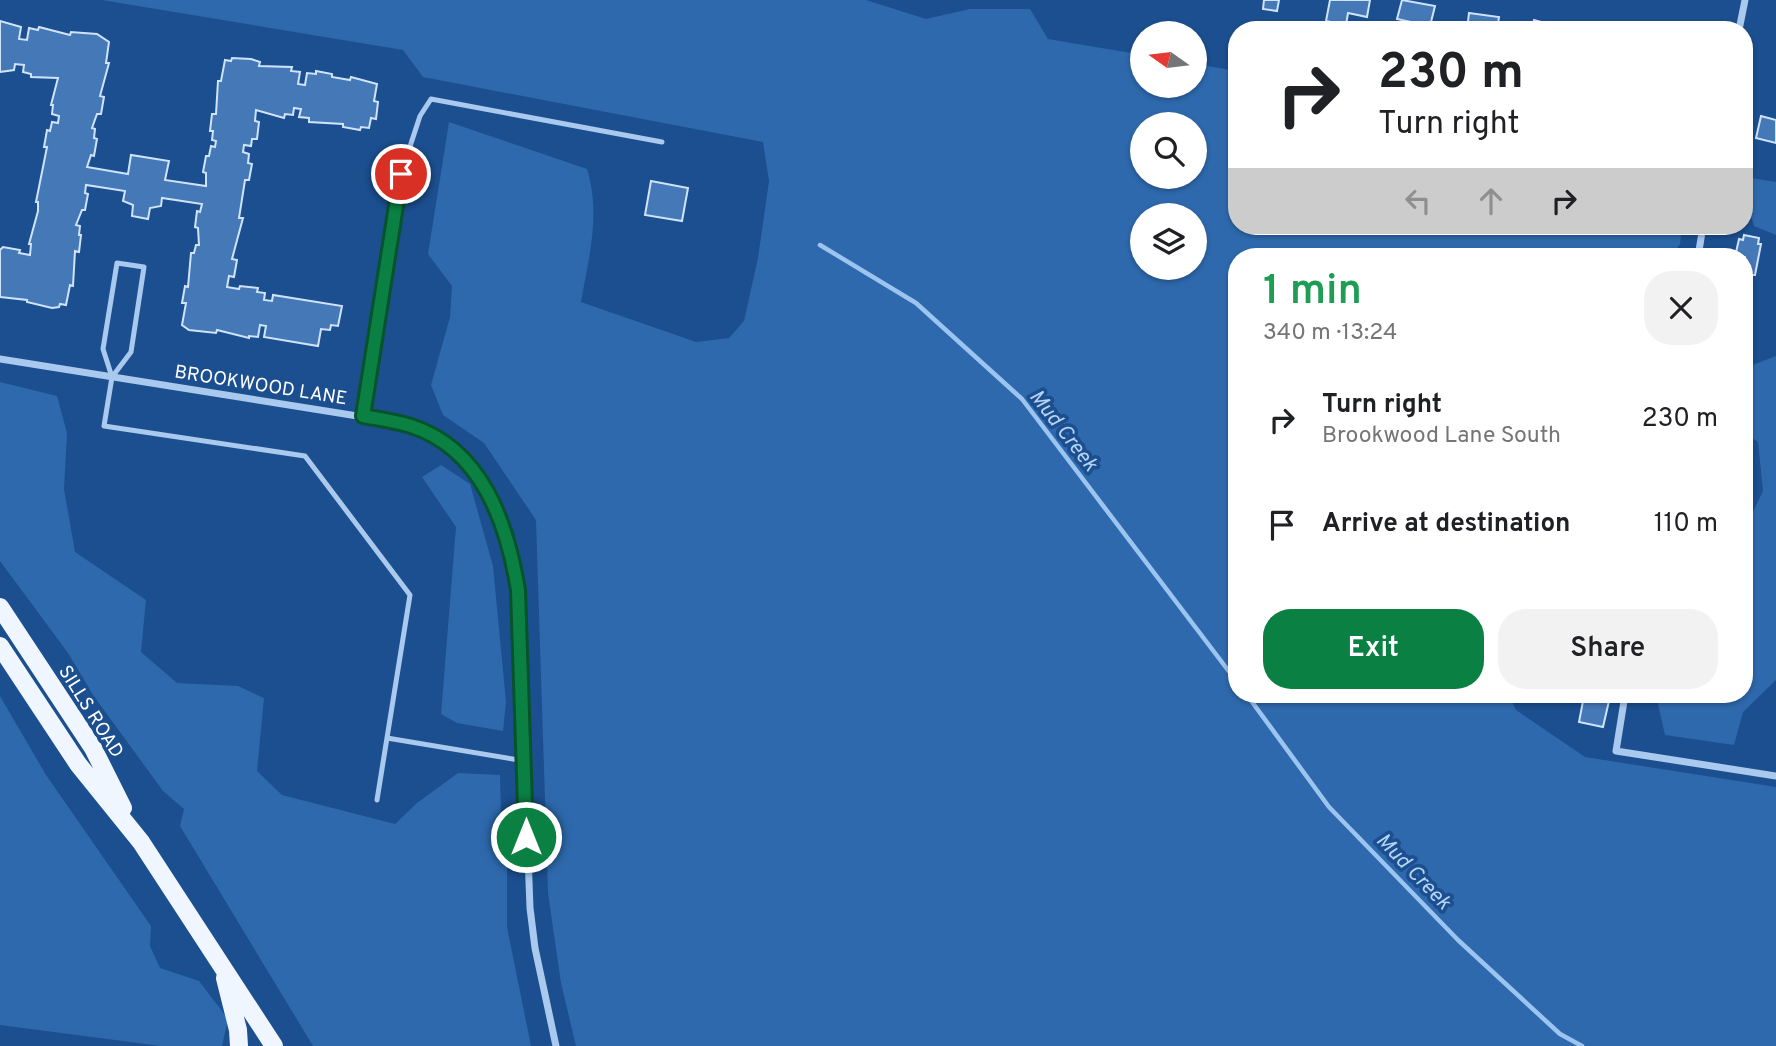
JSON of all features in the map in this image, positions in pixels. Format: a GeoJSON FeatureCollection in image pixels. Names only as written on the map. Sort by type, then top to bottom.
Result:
{"type":"FeatureCollection","features":[{"type":"Feature","properties":{"kind":"main road","name":"SILLS ROAD"},"geometry":{"type":"LineString","coordinates":[[0,607],[93,748],[141,842]]}},
{"type":"Feature","properties":{"kind":"main road","name":"SILLS ROAD"},"geometry":{"type":"LineString","coordinates":[[0,646],[78,764],[141,842],[274,1046]]}},
{"type":"Feature","properties":{"kind":"main road"},"geometry":{"type":"LineString","coordinates":[[221,964],[238,1030],[239,1046]]}},
{"type":"Feature","properties":{"kind":"street"},"geometry":{"type":"LineString","coordinates":[[1741,21],[1745,0]]}},
{"type":"Feature","properties":{"kind":"street","name":"BROOKWOOD LANE"},"geometry":{"type":"LineString","coordinates":[[0,359],[363,416],[413,427],[445,444],[474,470],[497,510],[513,560],[518,590],[526,862],[535,948],[556,1046]]}},
{"type":"Feature","properties":{"kind":"street"},"geometry":{"type":"LineString","coordinates":[[1624,703],[1616,751],[1776,776]]}},
{"type":"Feature","properties":{"kind":"lane"},"geometry":{"type":"LineString","coordinates":[[363,416],[401,174],[420,116],[431,99],[662,142]]}},
{"type":"Feature","properties":{"kind":"lane"},"geometry":{"type":"LineString","coordinates":[[111,377],[131,352],[144,267],[117,263],[103,349],[111,377],[104,426],[305,456],[410,595],[377,800]]}},
{"type":"Feature","properties":{"kind":"lane"},"geometry":{"type":"LineString","coordinates":[[387,738],[525,761]]}},
{"type":"Feature","properties":{"kind":"shaded area"},"geometry":{"type":"Polygon","coordinates":[[[102,0],[866,0],[926,19],[970,9],[1030,9],[1048,39],[1130,53],[1130,98],[1208,98],[1208,66],[1228,70],[1228,235],[1681,235],[1677,248],[1228,248],[1228,703],[1513,703],[1516,710],[1585,757],[1776,787],[1776,1046],[576,1046],[561,983],[548,893],[536,520],[484,443],[443,415],[431,385],[450,317],[452,286],[428,254],[449,122],[587,169],[593,219],[581,302],[696,342],[729,338],[744,321],[758,258],[769,181],[763,142],[423,77],[403,50],[102,0]]]}},
{"type":"Feature","properties":{"kind":"shaded area"},"geometry":{"type":"Polygon","coordinates":[[[1753,178],[1776,182],[1776,235],[1754,226],[1753,178]]]}},
{"type":"Feature","properties":{"kind":"shaded area"},"geometry":{"type":"Polygon","coordinates":[[[1776,356],[1776,680],[1753,702],[1753,512],[1763,491],[1758,442],[1753,439],[1753,365],[1776,356]]]}},
{"type":"Feature","properties":{"kind":"shaded area"},"geometry":{"type":"Polygon","coordinates":[[[0,382],[57,396],[67,433],[64,489],[75,552],[146,600],[141,652],[177,683],[238,686],[264,698],[257,771],[282,795],[395,824],[417,803],[458,773],[500,775],[501,816],[507,851],[507,927],[531,1046],[313,1046],[180,826],[184,809],[163,791],[93,695],[68,653],[0,561],[0,382]]]}},
{"type":"Feature","properties":{"kind":"shaded area"},"geometry":{"type":"Polygon","coordinates":[[[441,465],[470,484],[493,566],[506,702],[503,731],[457,723],[441,714],[456,527],[422,477],[441,465]]]}},
{"type":"Feature","properties":{"kind":"shaded area"},"geometry":{"type":"Polygon","coordinates":[[[0,696],[46,775],[151,926],[150,946],[160,968],[199,981],[228,1019],[222,1046],[161,1046],[0,1025],[0,696]]]}},
{"type":"Feature","properties":{"kind":"shaded area"},"geometry":{"type":"Polygon","coordinates":[[[1658,703],[1752,703],[1743,712],[1734,745],[1665,735],[1658,703]]]}},
{"type":"Feature","properties":{"kind":"building"},"geometry":{"type":"Polygon","coordinates":[[[1264,0],[1279,0],[1277,11],[1263,9],[1264,0]]]}},
{"type":"Feature","properties":{"kind":"building"},"geometry":{"type":"Polygon","coordinates":[[[1330,0],[1370,0],[1367,17],[1348,13],[1347,21],[1326,21],[1330,0]]]}},
{"type":"Feature","properties":{"kind":"building"},"geometry":{"type":"Polygon","coordinates":[[[1402,0],[1435,6],[1431,21],[1397,19],[1402,0]]]}},
{"type":"Feature","properties":{"kind":"building"},"geometry":{"type":"Polygon","coordinates":[[[1469,13],[1499,17],[1498,21],[1468,21],[1469,13]]]}},
{"type":"Feature","properties":{"kind":"building"},"geometry":{"type":"Polygon","coordinates":[[[0,21],[21,27],[19,39],[27,40],[29,28],[38,30],[39,27],[70,35],[71,32],[97,34],[109,42],[106,63],[109,63],[100,96],[104,97],[101,114],[97,114],[92,128],[95,129],[94,138],[97,139],[94,156],[91,155],[87,167],[128,174],[131,155],[169,161],[165,180],[206,186],[206,173],[203,172],[206,156],[209,156],[211,146],[215,147],[216,141],[212,140],[213,131],[210,131],[212,114],[216,114],[218,81],[221,81],[225,60],[251,59],[260,62],[259,66],[292,67],[291,71],[300,72],[298,84],[305,85],[307,73],[316,74],[316,71],[332,74],[332,77],[350,80],[351,77],[377,84],[374,101],[378,102],[376,119],[371,118],[369,128],[361,127],[360,130],[343,127],[343,124],[309,122],[309,118],[299,117],[301,109],[294,108],[293,115],[285,114],[284,118],[256,110],[255,121],[259,122],[257,139],[252,139],[251,146],[244,145],[243,152],[249,154],[248,163],[252,164],[249,180],[245,180],[239,218],[243,218],[232,259],[237,260],[234,277],[229,276],[227,287],[258,288],[257,292],[265,293],[264,300],[272,301],[273,295],[342,306],[338,326],[331,325],[330,330],[321,329],[318,346],[264,337],[266,326],[260,325],[258,337],[249,338],[217,330],[216,333],[189,330],[182,325],[186,303],[182,303],[185,286],[188,287],[191,253],[194,253],[196,245],[199,245],[198,228],[195,227],[197,211],[200,212],[202,204],[162,198],[161,206],[150,208],[148,219],[132,216],[133,205],[123,201],[125,191],[86,185],[85,193],[88,194],[85,210],[82,210],[76,225],[80,226],[81,235],[79,252],[75,251],[73,286],[70,285],[66,305],[60,304],[59,307],[52,308],[27,300],[0,297],[0,250],[3,247],[30,255],[29,244],[38,211],[36,202],[47,147],[44,147],[47,130],[50,131],[52,122],[58,123],[59,116],[52,114],[51,105],[58,78],[31,77],[31,74],[23,72],[24,65],[15,64],[14,70],[0,72],[0,21]]]}},
{"type":"Feature","properties":{"kind":"building"},"geometry":{"type":"Polygon","coordinates":[[[1761,116],[1776,120],[1776,143],[1756,138],[1761,116]]]}},
{"type":"Feature","properties":{"kind":"building"},"geometry":{"type":"Polygon","coordinates":[[[651,181],[688,188],[682,221],[645,215],[651,181]]]}},
{"type":"Feature","properties":{"kind":"building"},"geometry":{"type":"Polygon","coordinates":[[[1744,235],[1759,238],[1758,244],[1761,244],[1755,275],[1753,248],[1737,248],[1739,239],[1743,240],[1744,235]]]}},
{"type":"Feature","properties":{"kind":"building"},"geometry":{"type":"Polygon","coordinates":[[[1583,703],[1609,703],[1603,727],[1579,722],[1583,703]]]}},
{"type":"Feature","properties":{"kind":"waterway","name":"Mud Creek"},"geometry":{"type":"LineString","coordinates":[[820,245],[916,303],[1022,399],[1228,670]]}},
{"type":"Feature","properties":{"kind":"waterway","name":"Mud Creek"},"geometry":{"type":"LineString","coordinates":[[1253,703],[1329,807],[1458,940],[1560,1034],[1582,1046]]}},
{"type":"Feature","properties":{"kind":"route"},"geometry":{"type":"LineString","coordinates":[[401,174],[363,416],[413,427],[445,444],[474,470],[497,510],[513,560],[518,590],[526,837]]}}]}
